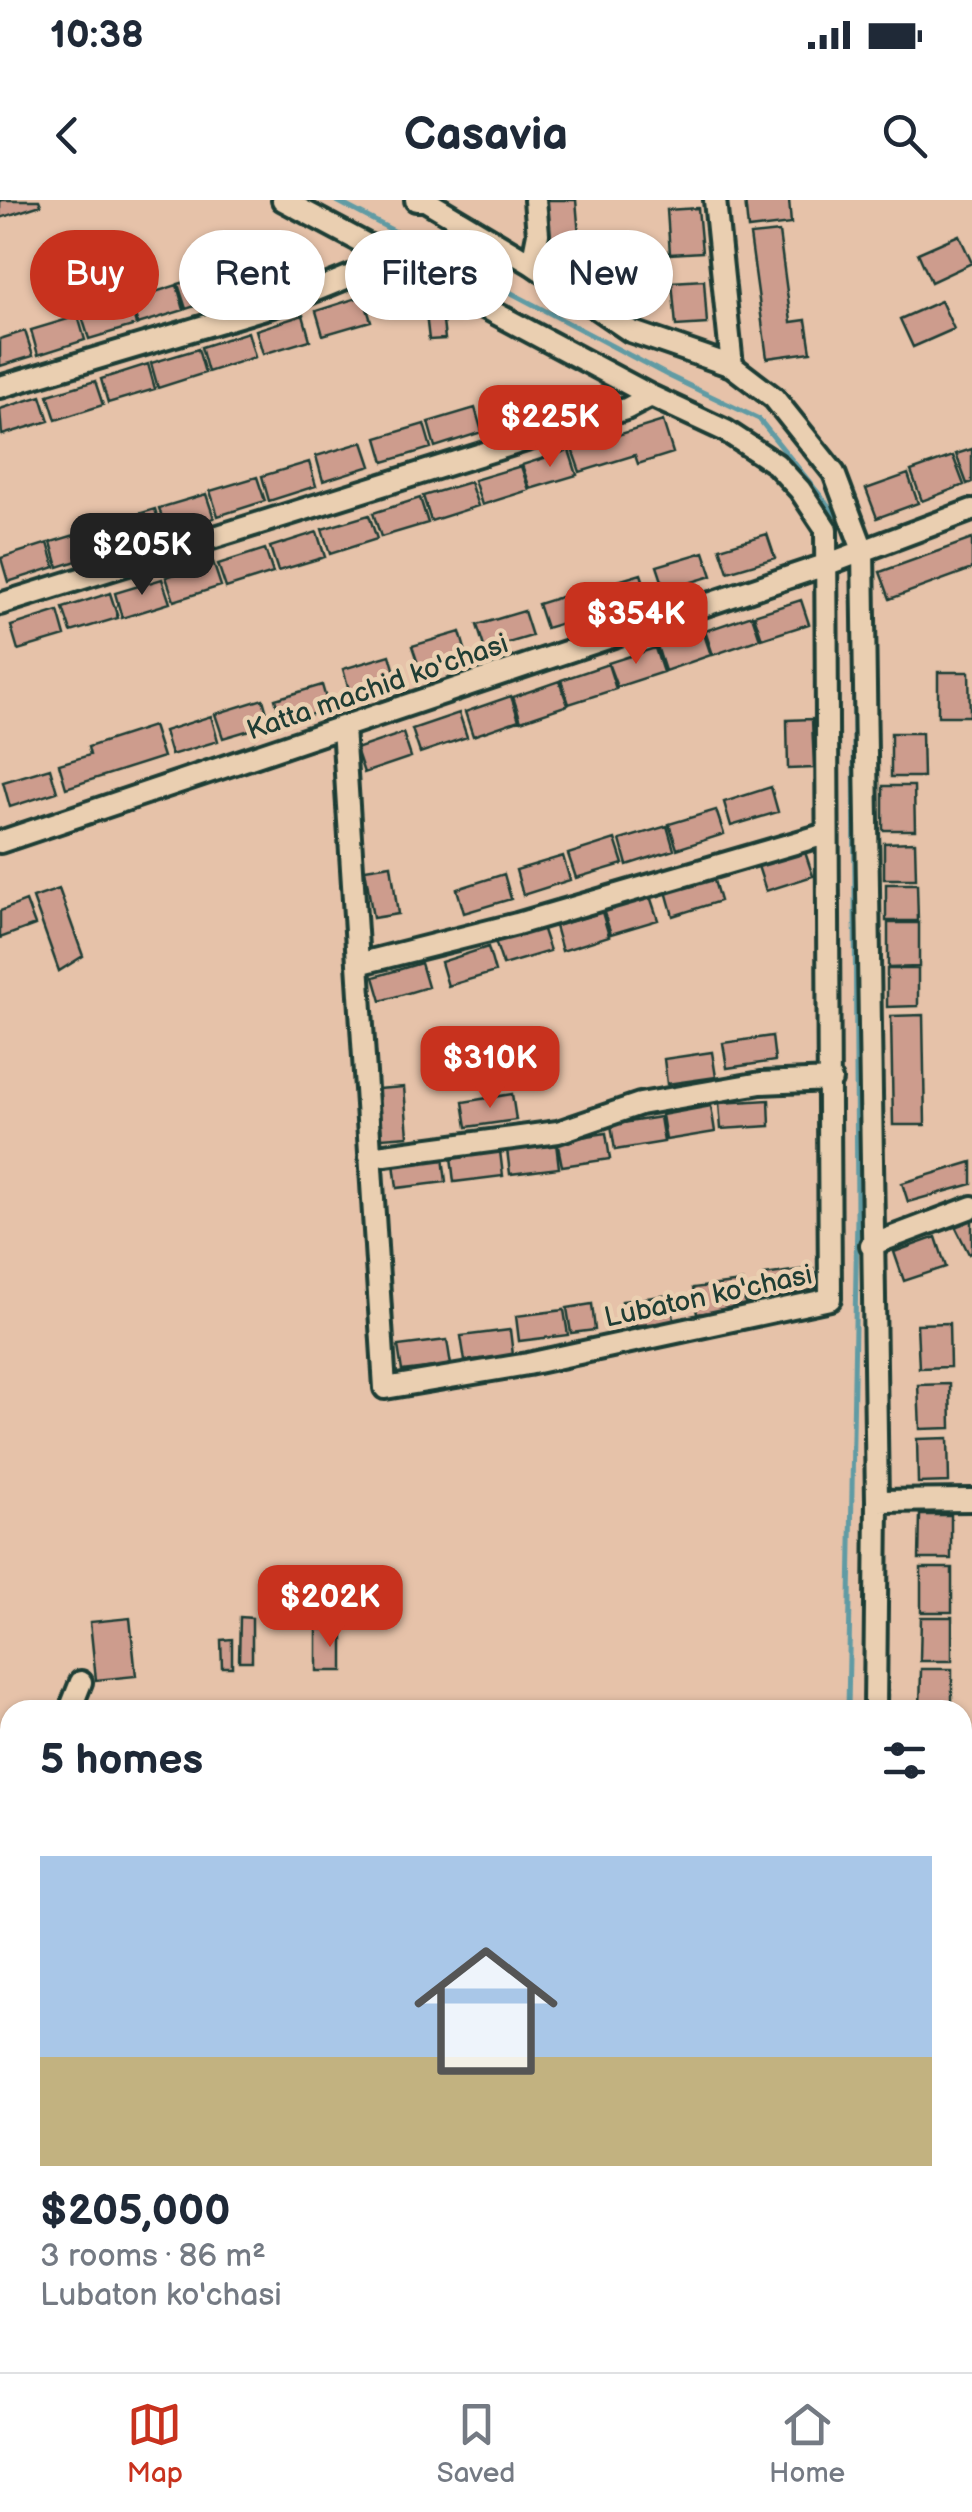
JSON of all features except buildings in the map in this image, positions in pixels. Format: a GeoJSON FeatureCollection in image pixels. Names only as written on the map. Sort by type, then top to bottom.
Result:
{"type":"FeatureCollection","features":[{"type":"Feature","properties":{"kind":"street","name":"Lubaton ko'chasi"},"geometry":{"type":"LineString","coordinates":[[283,200],[345,233]]}},
{"type":"Feature","properties":{"kind":"street"},"geometry":{"type":"LineString","coordinates":[[532,264],[538,234],[535,200]]}},
{"type":"Feature","properties":{"kind":"street"},"geometry":{"type":"LineString","coordinates":[[714,200],[732,366]]}},
{"type":"Feature","properties":{"kind":"street"},"geometry":{"type":"LineString","coordinates":[[427,202],[532,264],[630,330],[732,366],[774,398],[834,473],[863,550],[878,1500],[875,1700]]}},
{"type":"Feature","properties":{"kind":"street"},"geometry":{"type":"LineString","coordinates":[[0,387],[289,300],[345,278]]}},
{"type":"Feature","properties":{"kind":"street","name":"Lubaton ko'chasi"},"geometry":{"type":"LineString","coordinates":[[370,1157],[386,1388],[528,1364],[830,1299],[826,529],[800,490],[776,464],[726,431],[651,396],[509,320]]}},
{"type":"Feature","properties":{"kind":"street"},"geometry":{"type":"LineString","coordinates":[[0,604],[626,410],[651,396]]}},
{"type":"Feature","properties":{"kind":"street","name":"Katta machid ko'chasi"},"geometry":{"type":"LineString","coordinates":[[0,842],[828,564],[972,510]]}},
{"type":"Feature","properties":{"kind":"street"},"geometry":{"type":"LineString","coordinates":[[342,727],[370,1157],[558,1132],[640,1104],[761,1083],[830,1080]]}},
{"type":"Feature","properties":{"kind":"street"},"geometry":{"type":"LineString","coordinates":[[358,964],[517,924],[826,834]]}},
{"type":"Feature","properties":{"kind":"street"},"geometry":{"type":"LineString","coordinates":[[871,1245],[972,1207]]}},
{"type":"Feature","properties":{"kind":"street"},"geometry":{"type":"LineString","coordinates":[[878,1500],[972,1500]]}},
{"type":"Feature","properties":{"kind":"street"},"geometry":{"type":"LineString","coordinates":[[74,1700],[82,1682]]}},
{"type":"Feature","properties":{"kind":"street"},"geometry":{"type":"LineString","coordinates":[[0,2172],[0,2206]]}},
{"type":"Feature","properties":{"kind":"waterway"},"geometry":{"type":"LineString","coordinates":[[335,200],[669,376],[759,419],[844,525],[848,549]]}},
{"type":"Feature","properties":{"kind":"waterway"},"geometry":{"type":"LineString","coordinates":[[848,1700],[857,1215],[850,559]]}}]}
